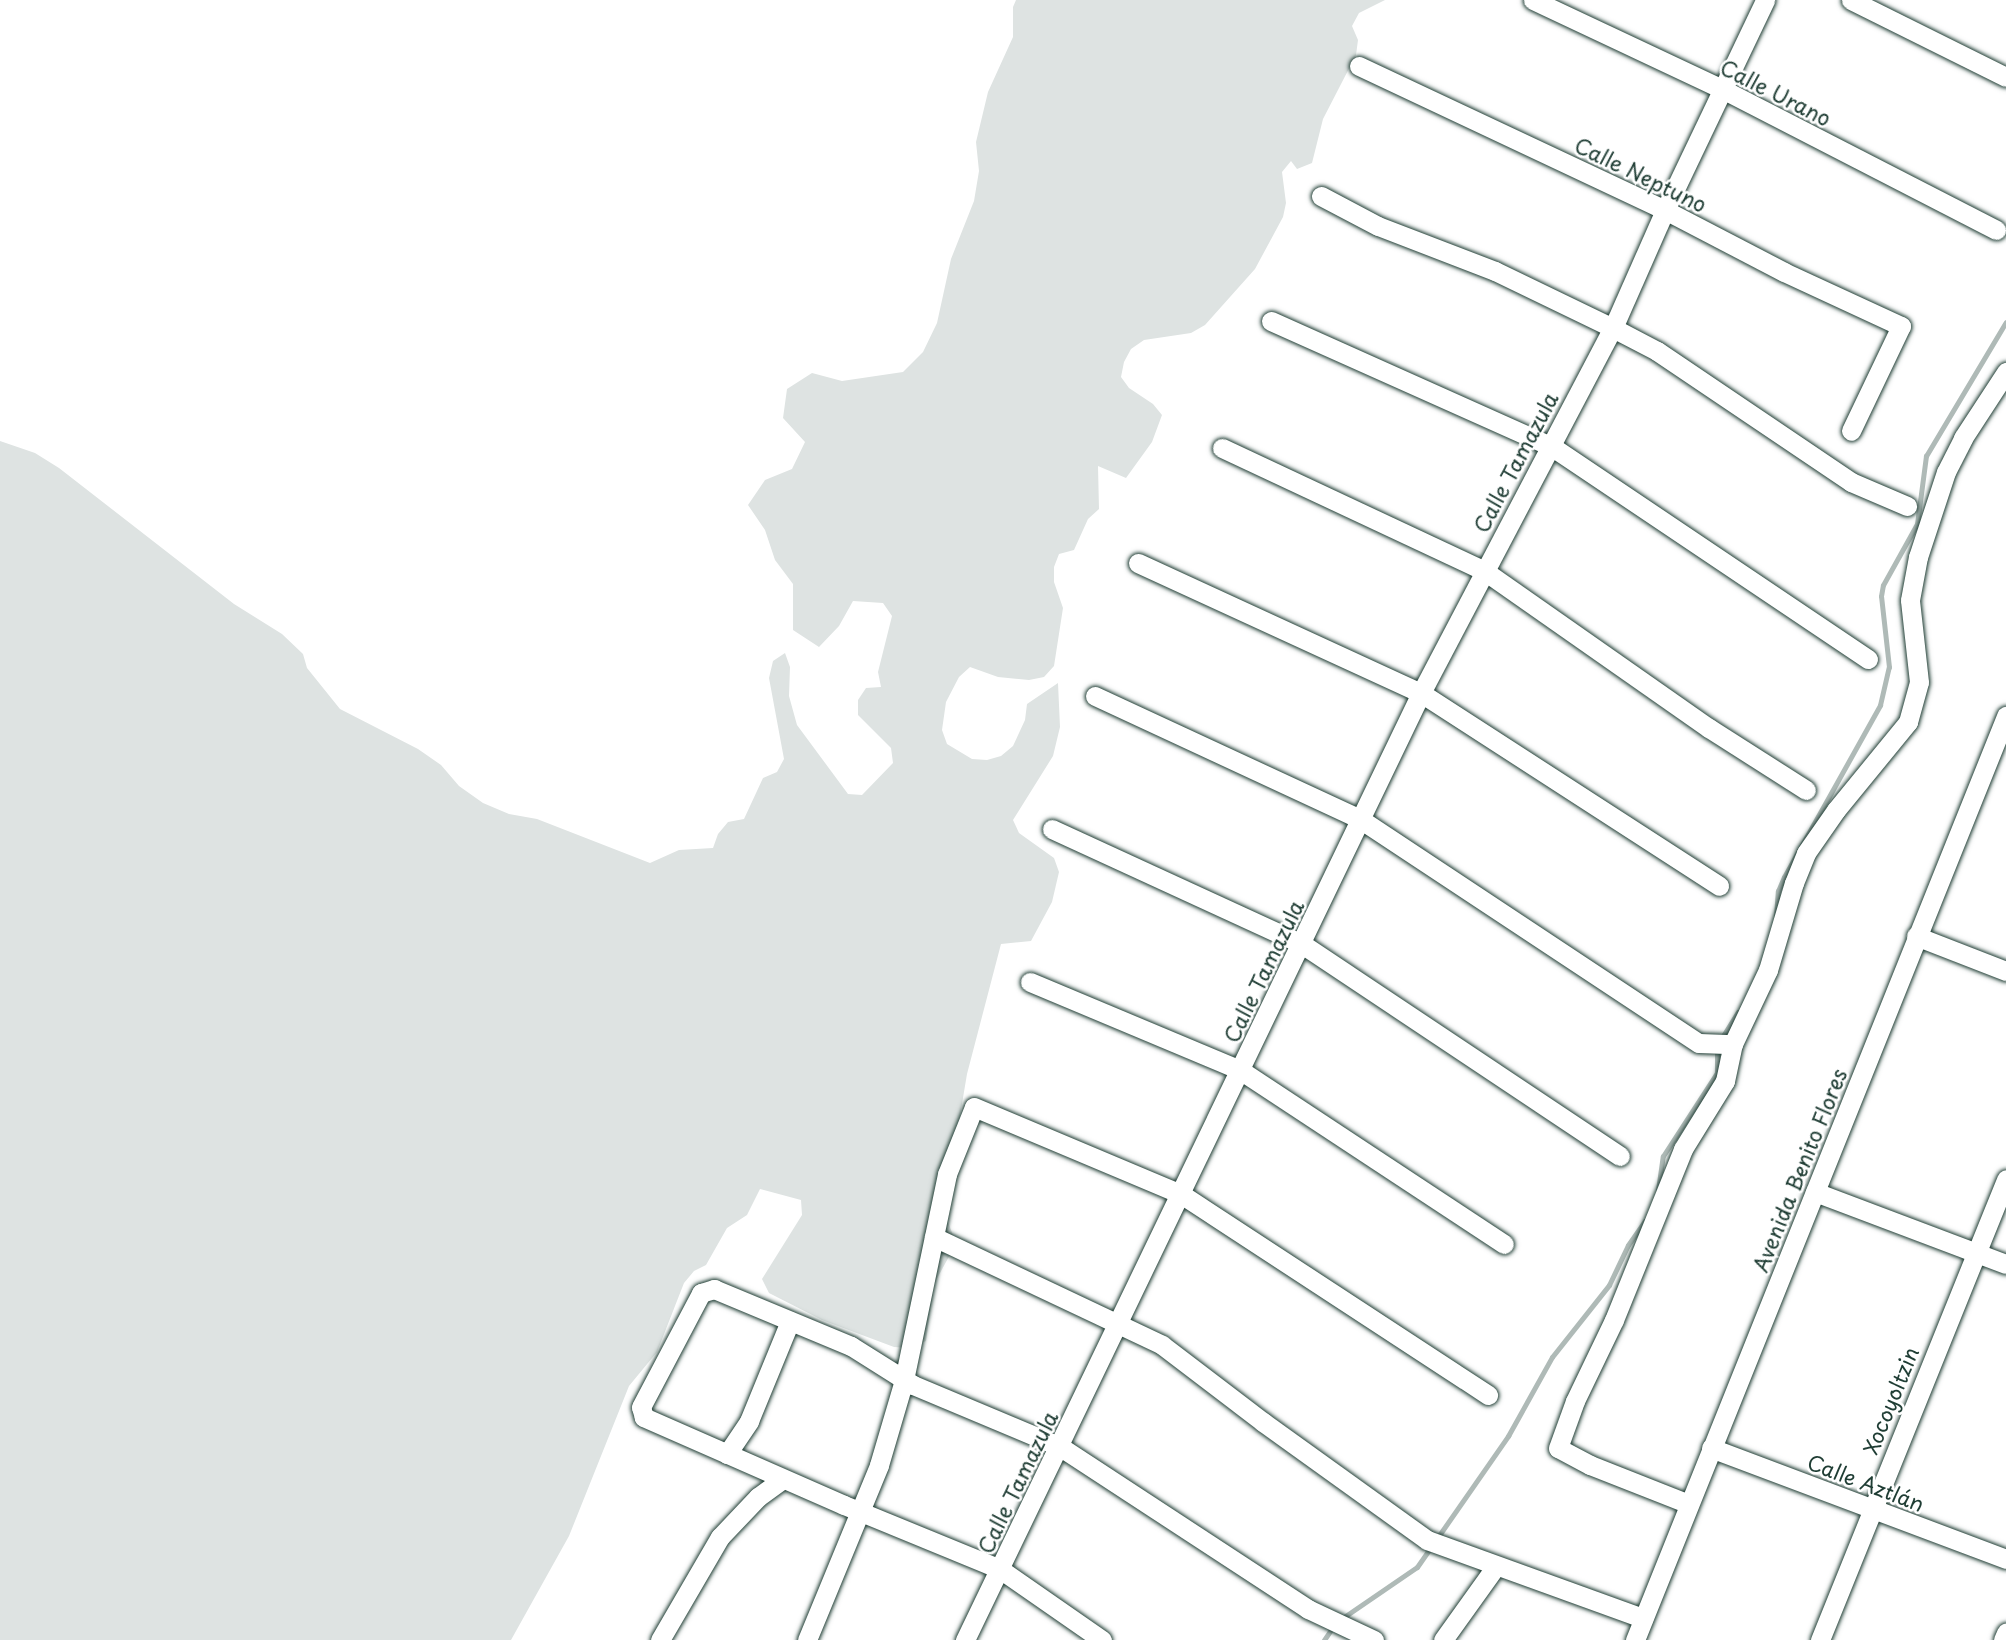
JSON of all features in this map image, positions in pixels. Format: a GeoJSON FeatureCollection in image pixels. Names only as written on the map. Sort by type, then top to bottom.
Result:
{"type":"FeatureCollection","features":[{"type":"Feature","properties":{"kind":"street","name":"Calle Urano"},"geometry":{"type":"LineString","coordinates":[[1532,0],[1724,90],[1996,230]]}},
{"type":"Feature","properties":{"kind":"street","name":"Calle Tamazula"},"geometry":{"type":"LineString","coordinates":[[965,1640],[1303,944],[1421,692],[1483,569],[1613,328],[1665,210],[1765,0]]}},
{"type":"Feature","properties":{"kind":"street"},"geometry":{"type":"LineString","coordinates":[[1851,0],[2006,77]]}},
{"type":"Feature","properties":{"kind":"street","name":"Calle Neptuno"},"geometry":{"type":"LineString","coordinates":[[1359,66],[1665,210],[1784,272],[1901,326],[1851,431]]}},
{"type":"Feature","properties":{"kind":"street"},"geometry":{"type":"LineString","coordinates":[[1321,196],[1378,226],[1495,271],[1657,351],[1851,482],[1907,506]]}},
{"type":"Feature","properties":{"kind":"street"},"geometry":{"type":"LineString","coordinates":[[1271,321],[1551,446],[1868,659]]}},
{"type":"Feature","properties":{"kind":"street"},"geometry":{"type":"LineString","coordinates":[[1689,1504],[1590,1465],[1558,1448],[1575,1401],[1614,1320],[1683,1149],[1725,1081],[1733,1044],[1768,970],[1794,883],[1806,853],[1836,810],[1908,722],[1919,682],[1910,600],[1918,557],[1946,472],[1963,438],[2006,372]]}},
{"type":"Feature","properties":{"kind":"street"},"geometry":{"type":"LineString","coordinates":[[1222,448],[1483,569],[1709,728],[1806,790]]}},
{"type":"Feature","properties":{"kind":"street"},"geometry":{"type":"LineString","coordinates":[[1138,564],[1421,692],[1719,886]]}},
{"type":"Feature","properties":{"kind":"street"},"geometry":{"type":"LineString","coordinates":[[1095,696],[1360,819],[1699,1043],[1733,1044]]}},
{"type":"Feature","properties":{"kind":"street","name":"Avenida Benito Flores"},"geometry":{"type":"LineString","coordinates":[[1635,1640],[2006,716]]}},
{"type":"Feature","properties":{"kind":"street"},"geometry":{"type":"LineString","coordinates":[[1052,829],[1303,944],[1620,1156]]}},
{"type":"Feature","properties":{"kind":"street"},"geometry":{"type":"LineString","coordinates":[[1916,936],[2006,971]]}},
{"type":"Feature","properties":{"kind":"street"},"geometry":{"type":"LineString","coordinates":[[1030,982],[1240,1070],[1504,1244]]}},
{"type":"Feature","properties":{"kind":"street"},"geometry":{"type":"LineString","coordinates":[[807,1640],[858,1510],[879,1465],[904,1380],[947,1174],[974,1107],[1181,1195],[1488,1395]]}},
{"type":"Feature","properties":{"kind":"street","name":"Xocoyoltzin"},"geometry":{"type":"LineString","coordinates":[[1820,1640],[2006,1179]]}},
{"type":"Feature","properties":{"kind":"street"},"geometry":{"type":"LineString","coordinates":[[1815,1192],[2006,1264]]}},
{"type":"Feature","properties":{"kind":"street"},"geometry":{"type":"LineString","coordinates":[[934,1237],[1119,1322],[1161,1345],[1427,1540],[1643,1618]]}},
{"type":"Feature","properties":{"kind":"street"},"geometry":{"type":"LineString","coordinates":[[1102,1640],[1000,1569],[783,1479],[644,1417],[641,1407],[701,1293],[714,1289],[862,1351],[904,1380],[1059,1446],[1308,1609],[1374,1640]]}},
{"type":"Feature","properties":{"kind":"street"},"geometry":{"type":"LineString","coordinates":[[727,1454],[749,1421],[790,1321]]}},
{"type":"Feature","properties":{"kind":"street","name":"Calle Aztlán"},"geometry":{"type":"LineString","coordinates":[[1711,1448],[2006,1559]]}},
{"type":"Feature","properties":{"kind":"street"},"geometry":{"type":"LineString","coordinates":[[660,1640],[720,1537],[758,1497],[783,1479]]}},
{"type":"Feature","properties":{"kind":"street"},"geometry":{"type":"LineString","coordinates":[[1443,1640],[1496,1566]]}},
{"type":"Feature","properties":{"kind":"street"},"geometry":{"type":"LineString","coordinates":[[2003,1640],[2006,1633]]}},
{"type":"Feature","properties":{"kind":"shaded area"},"geometry":{"type":"Polygon","coordinates":[[[1016,0],[1385,0],[1359,13],[1352,26],[1358,40],[1356,55],[1323,119],[1312,163],[1297,169],[1291,161],[1282,172],[1286,203],[1283,217],[1255,269],[1205,325],[1191,333],[1144,340],[1131,349],[1124,362],[1121,377],[1129,388],[1153,404],[1162,415],[1152,442],[1126,478],[1098,466],[1099,509],[1088,519],[1074,550],[1059,554],[1054,567],[1054,582],[1063,608],[1054,666],[1044,677],[1029,680],[998,677],[970,667],[959,677],[946,702],[942,730],[947,744],[972,759],[987,760],[1001,756],[1013,746],[1025,720],[1027,704],[1058,683],[1060,727],[1053,756],[1013,820],[1019,833],[1054,858],[1059,872],[1052,902],[1031,941],[1001,944],[967,1074],[944,1211],[954,1238],[952,1251],[934,1284],[926,1341],[909,1348],[894,1347],[822,1320],[769,1293],[762,1279],[802,1215],[801,1200],[760,1189],[747,1215],[727,1228],[706,1265],[694,1271],[684,1283],[657,1352],[629,1386],[569,1536],[511,1640],[0,1640],[0,441],[35,453],[59,468],[234,604],[282,634],[303,654],[307,668],[340,709],[418,749],[441,765],[459,786],[483,803],[509,814],[537,819],[650,863],[679,850],[713,848],[718,834],[728,822],[744,819],[763,778],[777,772],[784,759],[769,678],[773,661],[785,653],[790,667],[789,696],[797,725],[848,794],[862,795],[893,763],[891,748],[858,715],[858,700],[866,688],[881,687],[878,672],[892,616],[883,603],[853,601],[839,626],[819,647],[793,630],[793,584],[775,560],[765,530],[748,505],[765,480],[792,469],[805,442],[783,418],[787,389],[812,373],[842,381],[903,372],[923,352],[937,323],[951,259],[974,201],[979,171],[976,142],[988,92],[1013,37],[1013,7],[1016,0]]]}},
{"type":"Feature","properties":{"kind":"waterway"},"geometry":{"type":"LineString","coordinates":[[1776,917],[1778,891],[1784,877],[1880,705],[1889,667],[1881,596],[1883,585],[1917,524],[1926,456],[2006,322]]}},
{"type":"Feature","properties":{"kind":"waterway"},"geometry":{"type":"LineString","coordinates":[[1721,1039],[1738,1012]]}},
{"type":"Feature","properties":{"kind":"waterway"},"geometry":{"type":"LineString","coordinates":[[1658,1190],[1663,1156],[1717,1073],[1717,1048]]}},
{"type":"Feature","properties":{"kind":"waterway"},"geometry":{"type":"LineString","coordinates":[[1341,1619],[1417,1567],[1508,1436],[1552,1357],[1609,1285],[1628,1245],[1645,1221]]}},
{"type":"Feature","properties":{"kind":"waterway"},"geometry":{"type":"LineString","coordinates":[[1324,1640],[1334,1625]]}}]}
